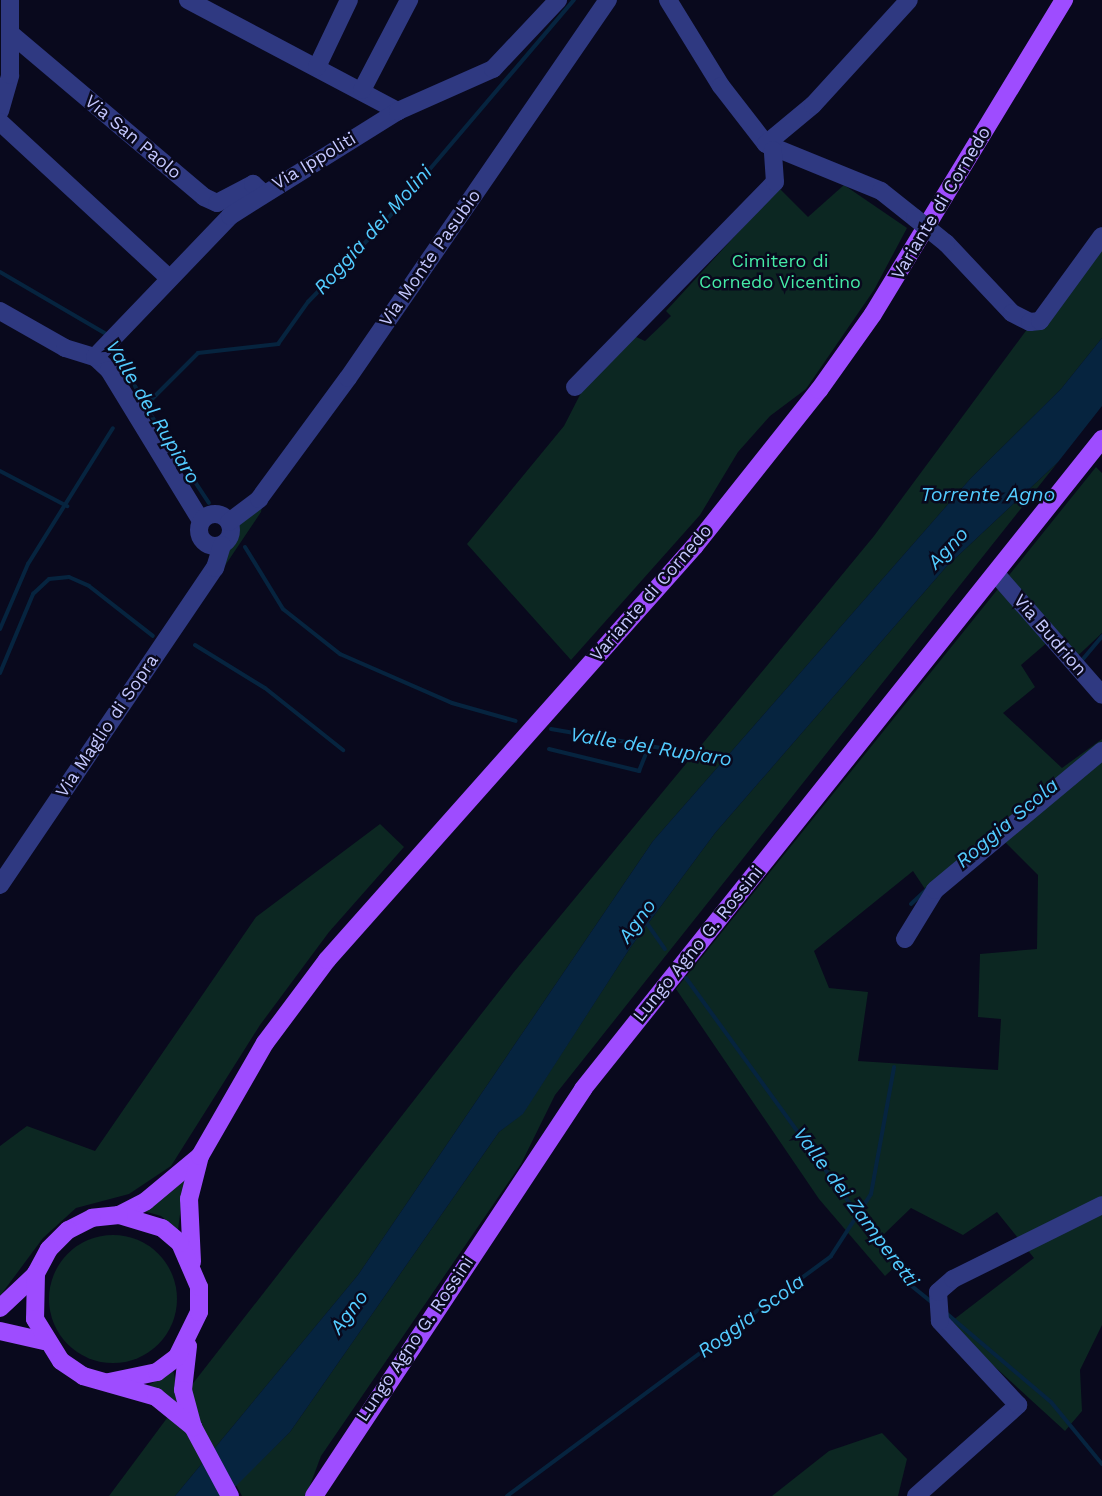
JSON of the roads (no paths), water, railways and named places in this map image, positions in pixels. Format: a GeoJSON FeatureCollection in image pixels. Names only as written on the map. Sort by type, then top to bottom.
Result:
{"type":"FeatureCollection","features":[{"type":"Feature","properties":{"kind":"main road","name":"Variante di Cornedo"},"geometry":{"type":"LineString","coordinates":[[200,1156],[265,1043],[327,960],[694,547],[819,390],[873,314],[1064,0]]}},
{"type":"Feature","properties":{"kind":"main road","name":"Lungo Agno G. Rossini"},"geometry":{"type":"LineString","coordinates":[[314,1496],[583,1089],[997,575],[1102,439]]}},
{"type":"Feature","properties":{"kind":"main road"},"geometry":{"type":"LineString","coordinates":[[0,1308],[36,1274],[49,1249],[68,1230],[92,1218],[119,1215],[146,1202],[200,1156]]}},
{"type":"Feature","properties":{"kind":"main road"},"geometry":{"type":"LineString","coordinates":[[200,1156],[189,1198],[192,1262],[199,1312],[183,1365],[183,1390],[194,1426],[230,1496]]}},
{"type":"Feature","properties":{"kind":"main road"},"geometry":{"type":"LineString","coordinates":[[119,1215],[162,1228],[192,1262]]}},
{"type":"Feature","properties":{"kind":"main road"},"geometry":{"type":"LineString","coordinates":[[36,1274],[34,1308],[44,1341],[61,1361],[109,1382],[156,1397],[194,1426]]}},
{"type":"Feature","properties":{"kind":"main road"},"geometry":{"type":"LineString","coordinates":[[0,1331],[44,1341]]}},
{"type":"Feature","properties":{"kind":"main road"},"geometry":{"type":"LineString","coordinates":[[109,1382],[157,1372],[191,1336]]}},
{"type":"Feature","properties":{"kind":"main road","name":"Lungo Agno G. Rossini"},"geometry":{"type":"LineString","coordinates":[[323,1496],[327,1474]]}},
{"type":"Feature","properties":{"kind":"street"},"geometry":{"type":"LineString","coordinates":[[0,111],[10,75],[10,0]]}},
{"type":"Feature","properties":{"kind":"street"},"geometry":{"type":"LineString","coordinates":[[188,0],[218,7],[317,67],[398,111]]}},
{"type":"Feature","properties":{"kind":"street"},"geometry":{"type":"LineString","coordinates":[[317,67],[349,0]]}},
{"type":"Feature","properties":{"kind":"street"},"geometry":{"type":"LineString","coordinates":[[362,90],[409,0]]}},
{"type":"Feature","properties":{"kind":"street","name":"Via Ippoliti"},"geometry":{"type":"LineString","coordinates":[[94,357],[168,277],[230,216],[262,192],[398,111],[493,69],[558,0]]}},
{"type":"Feature","properties":{"kind":"street","name":"Via Monte Pasubio"},"geometry":{"type":"LineString","coordinates":[[215,518],[244,509],[259,499],[348,378],[608,0]]}},
{"type":"Feature","properties":{"kind":"street"},"geometry":{"type":"LineString","coordinates":[[668,0],[721,86],[770,147],[881,192],[946,243],[1012,313],[1040,321],[1102,236]]}},
{"type":"Feature","properties":{"kind":"street"},"geometry":{"type":"LineString","coordinates":[[770,147],[813,105],[909,0]]}},
{"type":"Feature","properties":{"kind":"street","name":"Via San Paolo"},"geometry":{"type":"LineString","coordinates":[[10,33],[204,197],[217,203],[253,184],[262,192]]}},
{"type":"Feature","properties":{"kind":"street"},"geometry":{"type":"LineString","coordinates":[[0,122],[168,277]]}},
{"type":"Feature","properties":{"kind":"street"},"geometry":{"type":"LineString","coordinates":[[574,387],[775,182],[770,147]]}},
{"type":"Feature","properties":{"kind":"street"},"geometry":{"type":"LineString","coordinates":[[0,311],[65,348],[94,357],[128,398],[192,502],[215,518],[231,532],[217,546],[199,536],[215,518]]}},
{"type":"Feature","properties":{"kind":"street","name":"Via Maglio di Sopra"},"geometry":{"type":"LineString","coordinates":[[0,885],[215,568],[217,546]]}},
{"type":"Feature","properties":{"kind":"street","name":"Via Budrion"},"geometry":{"type":"LineString","coordinates":[[997,575],[1102,695]]}},
{"type":"Feature","properties":{"kind":"street"},"geometry":{"type":"LineString","coordinates":[[905,939],[935,890],[1102,751]]}},
{"type":"Feature","properties":{"kind":"street"},"geometry":{"type":"LineString","coordinates":[[916,1496],[1018,1405],[940,1321],[938,1292],[953,1279],[1102,1205]]}},
{"type":"Feature","properties":{"kind":"water","name":"Torrente Agno"},"geometry":{"type":"Polygon","coordinates":[[[1102,338],[1102,406],[1058,462],[946,567],[715,833],[630,948],[523,1114],[499,1132],[290,1432],[226,1496],[175,1496],[358,1275],[653,841],[971,478],[1061,389],[1102,338]]]}},
{"type":"Feature","properties":{"kind":"waterway","name":"Roggia dei Molini"},"geometry":{"type":"LineString","coordinates":[[145,406],[198,353],[278,344],[308,302],[384,223],[574,0]]}},
{"type":"Feature","properties":{"kind":"waterway","name":"Valle del Rupiaro"},"geometry":{"type":"LineString","coordinates":[[0,272],[108,335]]}},
{"type":"Feature","properties":{"kind":"waterway","name":"Valle del Rupiaro"},"geometry":{"type":"LineString","coordinates":[[114,344],[145,406],[209,503]]}},
{"type":"Feature","properties":{"kind":"waterway","name":"Roggia dei Molini"},"geometry":{"type":"LineString","coordinates":[[0,629],[28,564],[113,428]]}},
{"type":"Feature","properties":{"kind":"waterway"},"geometry":{"type":"LineString","coordinates":[[0,471],[67,506]]}},
{"type":"Feature","properties":{"kind":"waterway","name":"Valle del Rupiaro"},"geometry":{"type":"LineString","coordinates":[[245,547],[283,609],[340,654],[452,703],[516,721]]}},
{"type":"Feature","properties":{"kind":"waterway"},"geometry":{"type":"LineString","coordinates":[[0,673],[33,594],[49,579],[69,577],[89,586],[153,636]]}},
{"type":"Feature","properties":{"kind":"waterway","name":"Roggia Scola"},"geometry":{"type":"LineString","coordinates":[[1083,659],[1102,636]]}},
{"type":"Feature","properties":{"kind":"waterway"},"geometry":{"type":"LineString","coordinates":[[195,645],[265,688],[343,750]]}},
{"type":"Feature","properties":{"kind":"waterway","name":"Valle del Rupiaro"},"geometry":{"type":"LineString","coordinates":[[551,729],[730,760]]}},
{"type":"Feature","properties":{"kind":"waterway"},"geometry":{"type":"LineString","coordinates":[[549,749],[639,771],[648,749]]}},
{"type":"Feature","properties":{"kind":"waterway","name":"Roggia Scola"},"geometry":{"type":"LineString","coordinates":[[911,904],[926,890]]}},
{"type":"Feature","properties":{"kind":"waterway","name":"Valle dei Zamperetti"},"geometry":{"type":"LineString","coordinates":[[646,922],[665,949]]}},
{"type":"Feature","properties":{"kind":"waterway","name":"Valle dei Zamperetti"},"geometry":{"type":"LineString","coordinates":[[686,978],[908,1283],[933,1303]]}},
{"type":"Feature","properties":{"kind":"waterway","name":"Roggia Scola"},"geometry":{"type":"LineString","coordinates":[[507,1496],[831,1256],[871,1194],[894,1067]]}},
{"type":"Feature","properties":{"kind":"waterway","name":"Valle dei Zamperetti"},"geometry":{"type":"LineString","coordinates":[[946,1313],[1051,1402],[1102,1464]]}},
{"type":"Feature","properties":{"kind":"park label","name":"Cimitero di Cornedo Vicentino"},"geometry":{"type":"Point","coordinates":[780,272]}},
{"type":"Feature","properties":{"kind":"water label","name":"Agno"},"geometry":{"type":"Point","coordinates":[948,548]}},
{"type":"Feature","properties":{"kind":"water label","name":"Agno"},"geometry":{"type":"Point","coordinates":[637,921]}},
{"type":"Feature","properties":{"kind":"water label","name":"Agno"},"geometry":{"type":"Point","coordinates":[349,1312]}}]}
